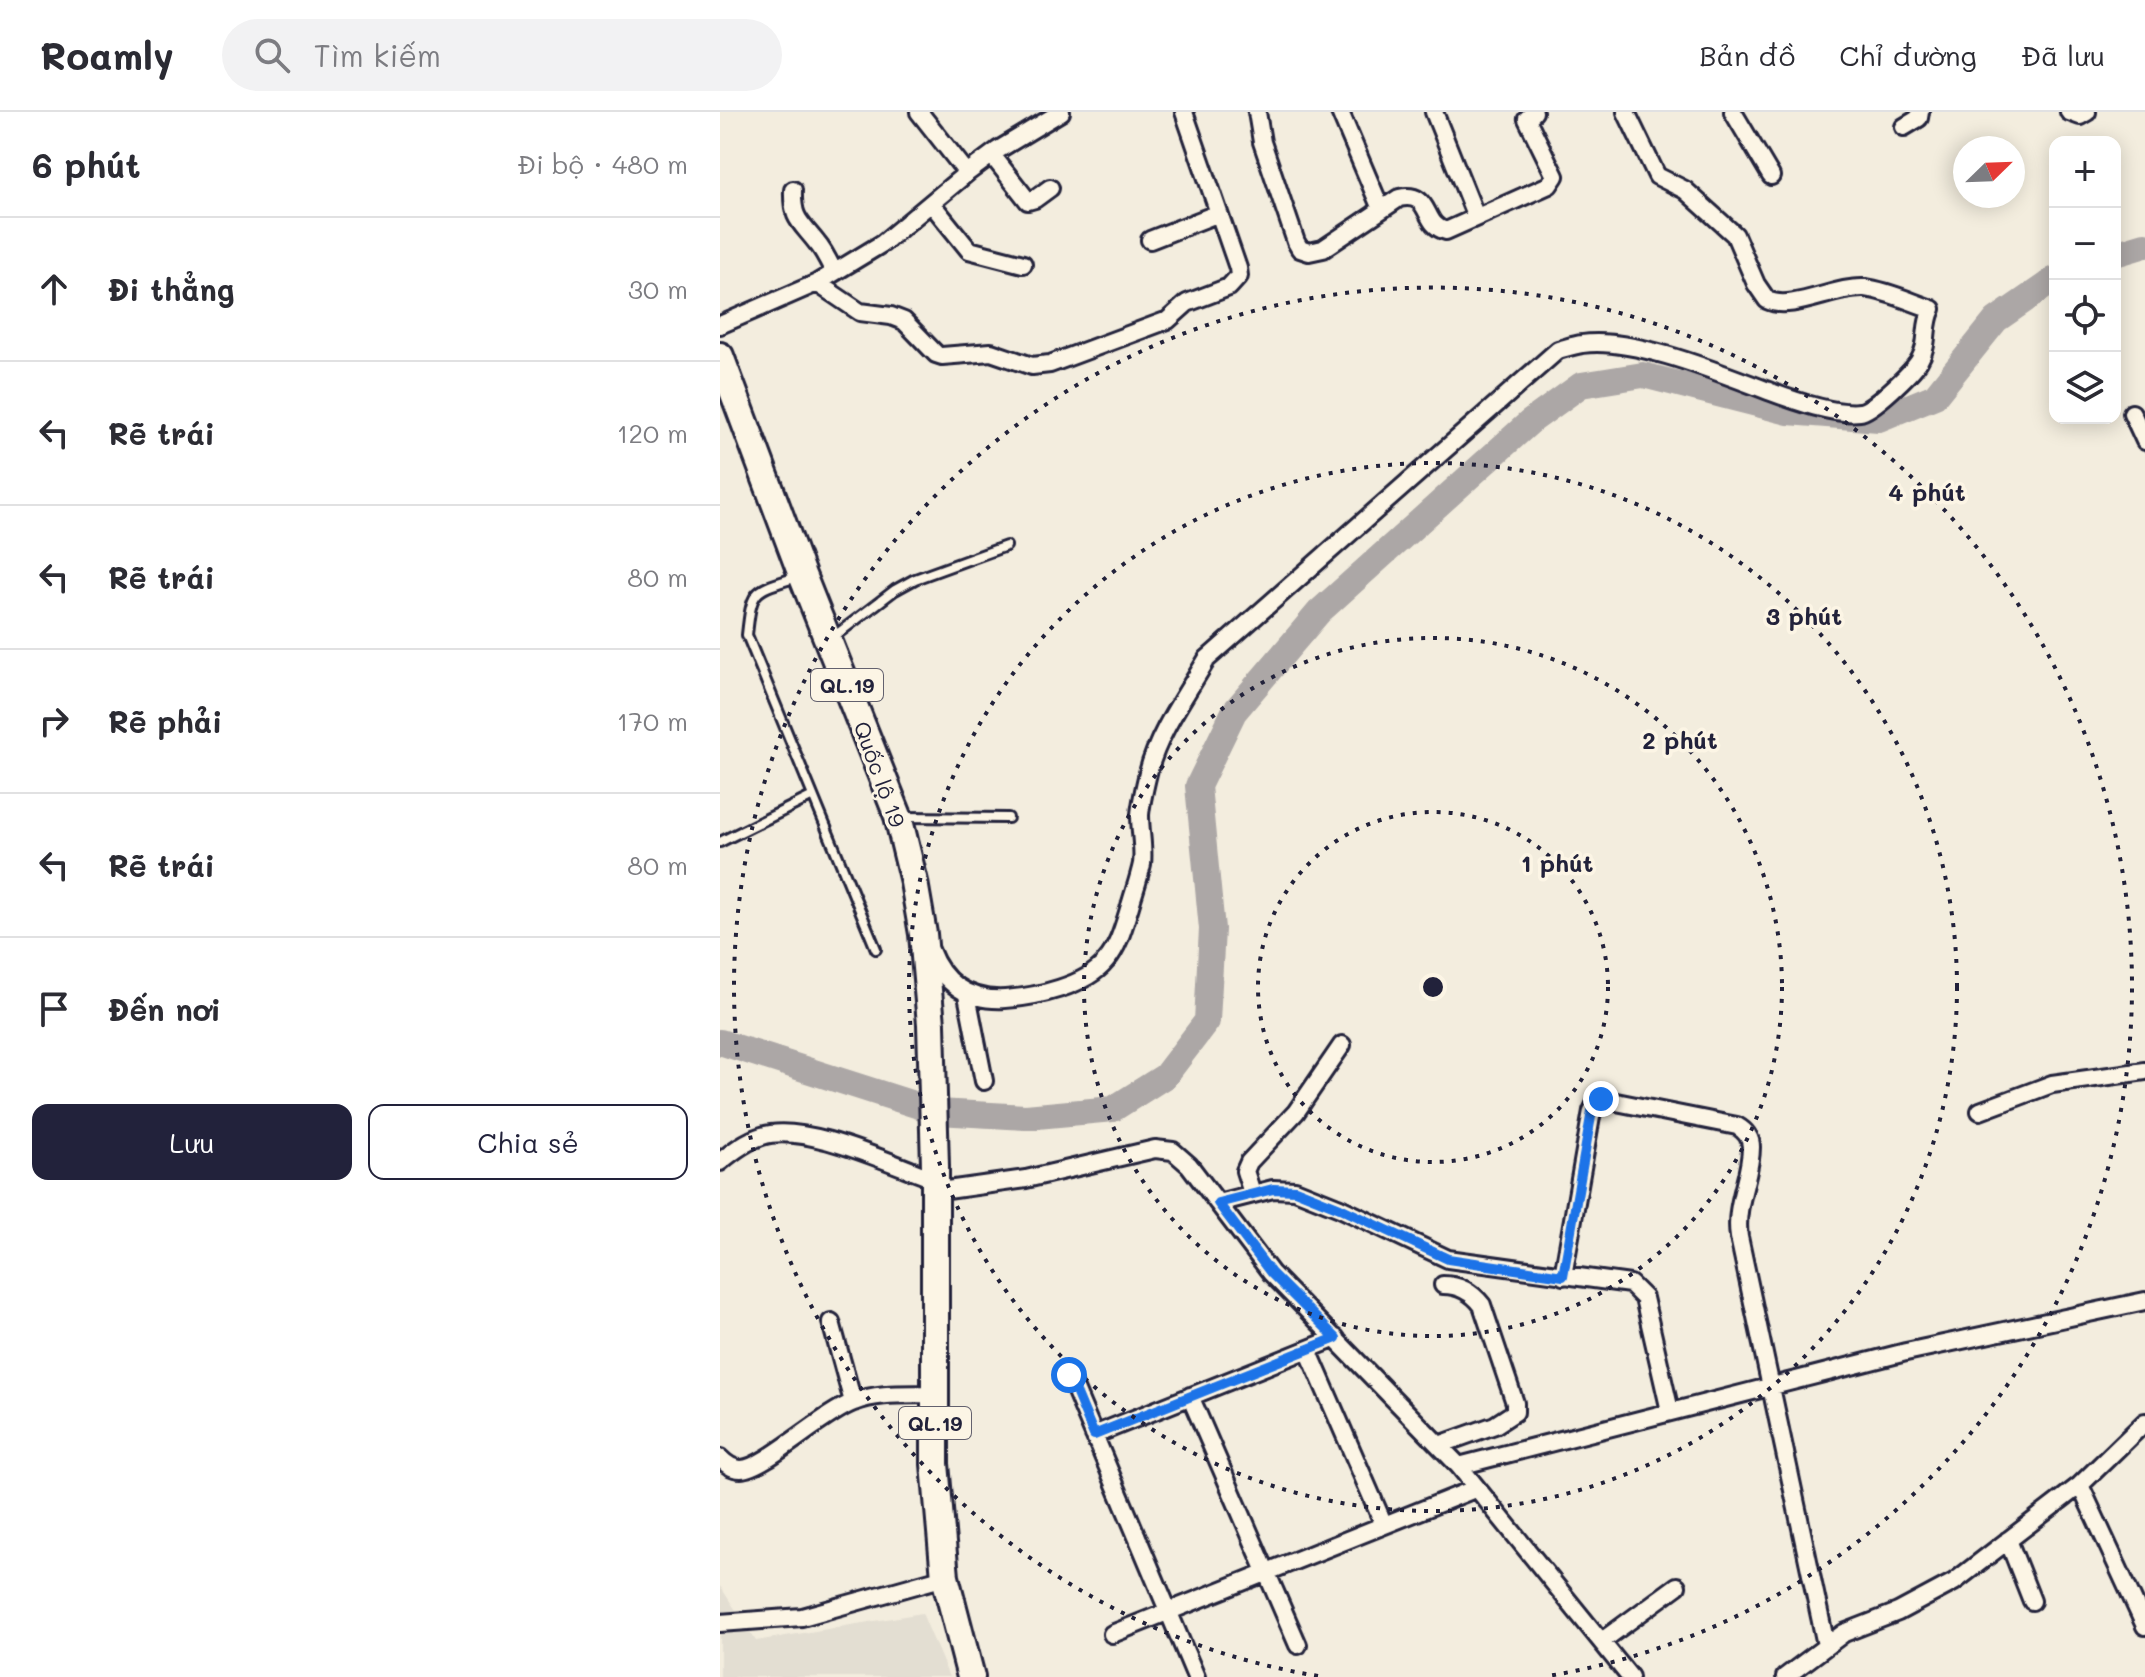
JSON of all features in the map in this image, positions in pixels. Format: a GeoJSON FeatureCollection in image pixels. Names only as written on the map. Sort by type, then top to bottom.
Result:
{"type":"FeatureCollection","features":[{"type":"Feature","properties":{"kind":"highway","name":"Quốc lộ 19"},"geometry":{"type":"LineString","coordinates":[[720,356],[802,575],[898,816],[923,934],[931,1024],[934,1179]]}},
{"type":"Feature","properties":{"kind":"highway","name":"QL.19"},"geometry":{"type":"LineString","coordinates":[[934,1179],[935,1464],[945,1577],[971,1677]]}},
{"type":"Feature","properties":{"kind":"street"},"geometry":{"type":"LineString","coordinates":[[919,112],[967,173]]}},
{"type":"Feature","properties":{"kind":"street"},"geometry":{"type":"LineString","coordinates":[[720,325],[817,283],[883,243],[967,173],[1061,112]]}},
{"type":"Feature","properties":{"kind":"street"},"geometry":{"type":"LineString","coordinates":[[817,283],[860,312],[904,321],[936,354],[948,356],[991,352],[1039,367],[1168,320],[1187,303],[1236,282],[1238,268],[1184,112]]}},
{"type":"Feature","properties":{"kind":"street"},"geometry":{"type":"LineString","coordinates":[[1257,112],[1262,142],[1300,249],[1309,252],[1323,249],[1399,198],[1414,197],[1423,205],[1435,227],[1446,231],[1549,185],[1555,176],[1527,119],[1534,112]]}},
{"type":"Feature","properties":{"kind":"street"},"geometry":{"type":"LineString","coordinates":[[1340,112],[1381,209]]}},
{"type":"Feature","properties":{"kind":"street"},"geometry":{"type":"LineString","coordinates":[[1434,112],[1476,217]]}},
{"type":"Feature","properties":{"kind":"street"},"geometry":{"type":"LineString","coordinates":[[923,934],[934,962],[967,995],[1000,1000],[1041,994],[1087,976],[1107,961],[1121,936],[1142,863],[1140,813],[1149,770],[1168,726],[1207,659],[1558,350],[1583,343],[1621,345],[1697,364],[1796,401],[1862,412],[1882,398],[1919,362],[1928,341],[1925,322],[1932,309],[1867,288],[1843,289],[1784,303],[1767,300],[1756,284],[1735,235],[1685,190],[1657,176],[1626,112]]}},
{"type":"Feature","properties":{"kind":"street"},"geometry":{"type":"LineString","coordinates":[[1733,112],[1771,176]]}},
{"type":"Feature","properties":{"kind":"street"},"geometry":{"type":"LineString","coordinates":[[1904,127],[1919,118],[1920,112]]}},
{"type":"Feature","properties":{"kind":"street"},"geometry":{"type":"LineString","coordinates":[[2069,112],[2080,116],[2087,112]]}},
{"type":"Feature","properties":{"kind":"street"},"geometry":{"type":"LineString","coordinates":[[992,155],[1028,201],[1050,188]]}},
{"type":"Feature","properties":{"kind":"street"},"geometry":{"type":"LineString","coordinates":[[793,190],[797,221],[819,244],[834,272]]}},
{"type":"Feature","properties":{"kind":"street"},"geometry":{"type":"LineString","coordinates":[[931,203],[969,250],[1023,264]]}},
{"type":"Feature","properties":{"kind":"street"},"geometry":{"type":"LineString","coordinates":[[1150,240],[1219,213]]}},
{"type":"Feature","properties":{"kind":"street"},"geometry":{"type":"LineString","coordinates":[[2132,413],[2145,441]]}},
{"type":"Feature","properties":{"kind":"street"},"geometry":{"type":"LineString","coordinates":[[967,995],[984,1081]]}},
{"type":"Feature","properties":{"kind":"street"},"geometry":{"type":"LineString","coordinates":[[1252,1193],[1245,1171],[1249,1162],[1296,1112],[1342,1045]]}},
{"type":"Feature","properties":{"kind":"street"},"geometry":{"type":"LineString","coordinates":[[1980,1111],[2052,1084],[2145,1071]]}},
{"type":"Feature","properties":{"kind":"street"},"geometry":{"type":"LineString","coordinates":[[1563,1276],[1592,1111],[1597,1101],[1601,1099],[1737,1126],[1747,1135],[1751,1147],[1737,1224],[1826,1645]]}},
{"type":"Feature","properties":{"kind":"street"},"geometry":{"type":"LineString","coordinates":[[720,1162],[736,1149],[763,1135],[775,1133],[836,1142],[934,1179],[1026,1179],[1155,1149],[1173,1151],[1189,1165],[1264,1265],[1459,1466],[1630,1677]]}},
{"type":"Feature","properties":{"kind":"street"},"geometry":{"type":"LineString","coordinates":[[1218,1203],[1273,1189],[1295,1190],[1448,1259],[1630,1284],[1641,1293],[1670,1411]]}},
{"type":"Feature","properties":{"kind":"street"},"geometry":{"type":"LineString","coordinates":[[1439,1445],[1495,1425],[1515,1412],[1515,1403],[1482,1305],[1466,1290],[1443,1285]]}},
{"type":"Feature","properties":{"kind":"street"},"geometry":{"type":"LineString","coordinates":[[1459,1466],[1771,1385],[2016,1327],[2145,1301]]}},
{"type":"Feature","properties":{"kind":"street"},"geometry":{"type":"LineString","coordinates":[[831,1322],[853,1402]]}},
{"type":"Feature","properties":{"kind":"street"},"geometry":{"type":"LineString","coordinates":[[1094,1435],[1336,1338]]}},
{"type":"Feature","properties":{"kind":"street"},"geometry":{"type":"LineString","coordinates":[[1308,1350],[1384,1525]]}},
{"type":"Feature","properties":{"kind":"street"},"geometry":{"type":"LineString","coordinates":[[1069,1375],[1196,1677]]}},
{"type":"Feature","properties":{"kind":"street"},"geometry":{"type":"LineString","coordinates":[[720,1458],[733,1468],[751,1467],[814,1423],[853,1402],[872,1396],[935,1394]]}},
{"type":"Feature","properties":{"kind":"street"},"geometry":{"type":"LineString","coordinates":[[1190,1396],[1298,1645]]}},
{"type":"Feature","properties":{"kind":"street"},"geometry":{"type":"LineString","coordinates":[[1785,1677],[1855,1627],[1898,1612],[1954,1582],[2080,1485],[2145,1422]]}},
{"type":"Feature","properties":{"kind":"street"},"geometry":{"type":"LineString","coordinates":[[2080,1485],[2145,1626]]}},
{"type":"Feature","properties":{"kind":"street"},"geometry":{"type":"LineString","coordinates":[[1112,1634],[1477,1488]]}},
{"type":"Feature","properties":{"kind":"street"},"geometry":{"type":"LineString","coordinates":[[2008,1540],[2032,1601]]}},
{"type":"Feature","properties":{"kind":"street"},"geometry":{"type":"LineString","coordinates":[[720,1623],[802,1617],[945,1577]]}},
{"type":"Feature","properties":{"kind":"street"},"geometry":{"type":"LineString","coordinates":[[1602,1641],[1677,1586]]}},
{"type":"Feature","properties":{"kind":"lane"},"geometry":{"type":"LineString","coordinates":[[829,640],[895,590],[915,579],[1006,546]]}},
{"type":"Feature","properties":{"kind":"lane"},"geometry":{"type":"LineString","coordinates":[[802,575],[762,588],[754,595],[747,635],[876,949]]}},
{"type":"Feature","properties":{"kind":"lane"},"geometry":{"type":"LineString","coordinates":[[720,842],[813,796]]}},
{"type":"Feature","properties":{"kind":"lane"},"geometry":{"type":"LineString","coordinates":[[898,816],[1008,818]]}},
{"type":"Feature","properties":{"kind":"shaded area"},"geometry":{"type":"Polygon","coordinates":[[[720,1586],[756,1641],[922,1613],[949,1677],[720,1677],[720,1586]]]}},
{"type":"Feature","properties":{"kind":"waterway"},"geometry":{"type":"LineString","coordinates":[[2121,252],[2145,245]]}},
{"type":"Feature","properties":{"kind":"waterway"},"geometry":{"type":"LineString","coordinates":[[720,1042],[938,1112],[1026,1117],[1113,1109],[1165,1076],[1207,1021],[1212,929],[1198,786],[1234,712],[1319,612],[1530,422],[1581,385],[1643,375],[1788,412],[1879,419],[1935,396],[1996,320],[2054,280]]}},
{"type":"Feature","properties":{"kind":"route"},"geometry":{"type":"LineString","coordinates":[[1069,1375],[1094,1435],[1336,1338],[1257,1257],[1218,1203],[1252,1193],[1273,1189],[1295,1190],[1448,1259],[1563,1276],[1592,1111],[1601,1099]]}}]}
